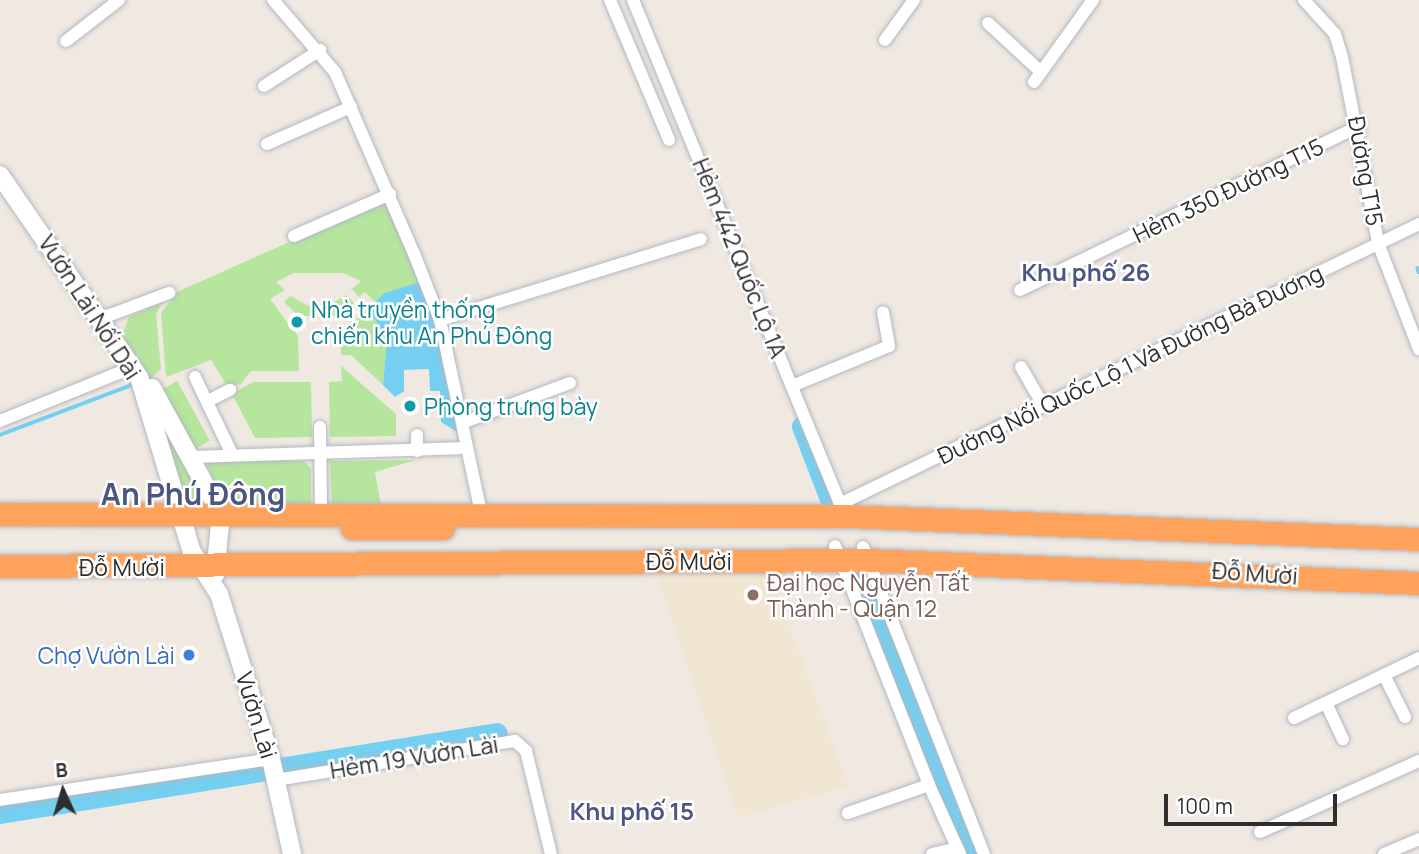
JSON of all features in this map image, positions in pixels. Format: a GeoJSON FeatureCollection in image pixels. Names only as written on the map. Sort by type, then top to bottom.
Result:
{"type":"FeatureCollection","features":[{"type":"Feature","properties":{"kind":"highway","name":"Đỗ Mười"},"geometry":{"type":"LineString","coordinates":[[0,514],[185,522],[211,551]]}},
{"type":"Feature","properties":{"kind":"highway","name":"Đỗ Mười"},"geometry":{"type":"LineString","coordinates":[[211,551],[321,514],[845,516],[1419,539]]}},
{"type":"Feature","properties":{"kind":"highway","name":"Đỗ Mười"},"geometry":{"type":"LineString","coordinates":[[0,566],[211,551],[845,516],[1419,551]]}},
{"type":"Feature","properties":{"kind":"highway","name":"Đỗ Mười"},"geometry":{"type":"LineString","coordinates":[[0,529],[185,522]]}},
{"type":"Feature","properties":{"kind":"highway","name":"Đỗ Mười"},"geometry":{"type":"LineString","coordinates":[[0,553],[837,553],[1419,569]]}},
{"type":"Feature","properties":{"kind":"highway","name":"Đỗ Mười"},"geometry":{"type":"LineString","coordinates":[[865,554],[1419,583]]}},
{"type":"Feature","properties":{"kind":"street"},"geometry":{"type":"LineString","coordinates":[[66,41],[119,0]]}},
{"type":"Feature","properties":{"kind":"street"},"geometry":{"type":"LineString","coordinates":[[273,0],[320,50],[351,107],[390,194],[440,320],[464,422],[481,513]]}},
{"type":"Feature","properties":{"kind":"street"},"geometry":{"type":"LineString","coordinates":[[610,0],[669,140]]}},
{"type":"Feature","properties":{"kind":"street","name":"Hẻm 442 Quốc Lộ 1A"},"geometry":{"type":"LineString","coordinates":[[633,0],[845,516]]}},
{"type":"Feature","properties":{"kind":"street"},"geometry":{"type":"LineString","coordinates":[[885,40],[914,0]]}},
{"type":"Feature","properties":{"kind":"street"},"geometry":{"type":"LineString","coordinates":[[988,23],[1038,77],[1093,0]]}},
{"type":"Feature","properties":{"kind":"street","name":"Đường T15"},"geometry":{"type":"LineString","coordinates":[[1304,0],[1335,34],[1360,126],[1378,243],[1419,349]]}},
{"type":"Feature","properties":{"kind":"street"},"geometry":{"type":"LineString","coordinates":[[264,86],[320,50]]}},
{"type":"Feature","properties":{"kind":"street"},"geometry":{"type":"LineString","coordinates":[[267,144],[351,107]]}},
{"type":"Feature","properties":{"kind":"street","name":"Hẻm 350 Đường T15"},"geometry":{"type":"LineString","coordinates":[[1020,290],[1360,126]]}},
{"type":"Feature","properties":{"kind":"street","name":"Vườn Lài Nối Dài"},"geometry":{"type":"LineString","coordinates":[[1,177],[102,318],[136,372],[185,522]]}},
{"type":"Feature","properties":{"kind":"street"},"geometry":{"type":"LineString","coordinates":[[294,236],[390,194]]}},
{"type":"Feature","properties":{"kind":"street","name":"Đường Nối Quốc Lộ 1 Và Đường Bà Đương"},"geometry":{"type":"LineString","coordinates":[[845,516],[1043,405],[1419,224]]}},
{"type":"Feature","properties":{"kind":"street"},"geometry":{"type":"LineString","coordinates":[[440,320],[701,239]]}},
{"type":"Feature","properties":{"kind":"street"},"geometry":{"type":"LineString","coordinates":[[102,318],[169,293]]}},
{"type":"Feature","properties":{"kind":"street"},"geometry":{"type":"LineString","coordinates":[[792,386],[889,346],[883,313]]}},
{"type":"Feature","properties":{"kind":"street"},"geometry":{"type":"LineString","coordinates":[[1020,367],[1043,405]]}},
{"type":"Feature","properties":{"kind":"street"},"geometry":{"type":"LineString","coordinates":[[0,421],[136,372]]}},
{"type":"Feature","properties":{"kind":"street","name":"Vườn Lài"},"geometry":{"type":"LineString","coordinates":[[136,372],[191,457],[211,551],[273,770],[292,854]]}},
{"type":"Feature","properties":{"kind":"street"},"geometry":{"type":"LineString","coordinates":[[195,377],[231,452]]}},
{"type":"Feature","properties":{"kind":"street"},"geometry":{"type":"LineString","coordinates":[[464,422],[570,383]]}},
{"type":"Feature","properties":{"kind":"street"},"geometry":{"type":"LineString","coordinates":[[208,401],[230,390]]}},
{"type":"Feature","properties":{"kind":"street"},"geometry":{"type":"LineString","coordinates":[[320,427],[321,514]]}},
{"type":"Feature","properties":{"kind":"street"},"geometry":{"type":"LineString","coordinates":[[417,435],[417,451]]}},
{"type":"Feature","properties":{"kind":"street"},"geometry":{"type":"LineString","coordinates":[[191,457],[231,452],[321,453],[460,448]]}},
{"type":"Feature","properties":{"kind":"street","name":"Vườn Lài"},"geometry":{"type":"LineString","coordinates":[[185,522],[211,551]]}},
{"type":"Feature","properties":{"kind":"street"},"geometry":{"type":"LineString","coordinates":[[837,553],[958,851],[932,854]]}},
{"type":"Feature","properties":{"kind":"street"},"geometry":{"type":"LineString","coordinates":[[865,554],[984,854]]}},
{"type":"Feature","properties":{"kind":"street"},"geometry":{"type":"LineString","coordinates":[[1294,718],[1419,658]]}},
{"type":"Feature","properties":{"kind":"street"},"geometry":{"type":"LineString","coordinates":[[1384,675],[1405,717]]}},
{"type":"Feature","properties":{"kind":"street"},"geometry":{"type":"LineString","coordinates":[[1326,703],[1343,739]]}},
{"type":"Feature","properties":{"kind":"street","name":"Hẻm 19 Vườn Lài"},"geometry":{"type":"LineString","coordinates":[[273,770],[515,741],[526,751],[551,854]]}},
{"type":"Feature","properties":{"kind":"street"},"geometry":{"type":"LineString","coordinates":[[1260,832],[1419,761]]}},
{"type":"Feature","properties":{"kind":"street"},"geometry":{"type":"LineString","coordinates":[[0,800],[273,770]]}},
{"type":"Feature","properties":{"kind":"street"},"geometry":{"type":"LineString","coordinates":[[848,813],[929,785]]}},
{"type":"Feature","properties":{"kind":"street"},"geometry":{"type":"LineString","coordinates":[[1384,854],[1419,839]]}},
{"type":"Feature","properties":{"kind":"shaded area"},"geometry":{"type":"Polygon","coordinates":[[[771,576],[849,786],[738,818],[658,578],[771,576]]]}},
{"type":"Feature","properties":{"kind":"green space"},"geometry":{"type":"Polygon","coordinates":[[[388,198],[420,282],[374,301],[365,292],[359,297],[352,289],[361,281],[343,273],[294,273],[276,282],[285,290],[270,299],[298,336],[299,371],[251,371],[241,384],[228,387],[211,360],[166,377],[161,313],[177,292],[388,198]]]}},
{"type":"Feature","properties":{"kind":"green space"},"geometry":{"type":"Polygon","coordinates":[[[346,295],[354,303],[341,316],[326,316],[325,307],[346,295]]]}},
{"type":"Feature","properties":{"kind":"green space"},"geometry":{"type":"Polygon","coordinates":[[[290,296],[311,307],[312,316],[298,316],[284,302],[290,296]]]}},
{"type":"Feature","properties":{"kind":"green space"},"geometry":{"type":"Polygon","coordinates":[[[163,302],[156,314],[161,369],[149,380],[120,340],[129,317],[163,302]]]}},
{"type":"Feature","properties":{"kind":"green space"},"geometry":{"type":"Polygon","coordinates":[[[368,308],[387,340],[383,385],[351,355],[341,355],[341,335],[368,308]]]}},
{"type":"Feature","properties":{"kind":"green space"},"geometry":{"type":"Polygon","coordinates":[[[341,366],[396,414],[396,436],[330,437],[329,382],[342,381],[341,366]]]}},
{"type":"Feature","properties":{"kind":"green space"},"geometry":{"type":"Polygon","coordinates":[[[177,381],[210,440],[193,450],[160,390],[177,381]]]}},
{"type":"Feature","properties":{"kind":"green space"},"geometry":{"type":"Polygon","coordinates":[[[253,382],[311,382],[312,437],[255,438],[232,394],[253,382]]]}},
{"type":"Feature","properties":{"kind":"green space"},"geometry":{"type":"Polygon","coordinates":[[[157,407],[205,497],[186,505],[157,407]]]}},
{"type":"Feature","properties":{"kind":"green space"},"geometry":{"type":"Polygon","coordinates":[[[416,460],[375,472],[381,505],[332,506],[330,461],[416,460]]]}},
{"type":"Feature","properties":{"kind":"green space"},"geometry":{"type":"Polygon","coordinates":[[[206,461],[304,461],[311,469],[311,505],[221,506],[206,461]]]}},
{"type":"Feature","properties":{"kind":"water"},"geometry":{"type":"Polygon","coordinates":[[[420,282],[438,329],[462,435],[441,422],[440,391],[430,391],[429,369],[404,370],[404,391],[395,397],[383,385],[387,340],[368,308],[385,293],[420,282]]]}},
{"type":"Feature","properties":{"kind":"waterway"},"geometry":{"type":"LineString","coordinates":[[1418,268],[1419,272]]}},
{"type":"Feature","properties":{"kind":"waterway"},"geometry":{"type":"LineString","coordinates":[[0,435],[134,384]]}},
{"type":"Feature","properties":{"kind":"waterway"},"geometry":{"type":"LineString","coordinates":[[802,426],[832,504]]}},
{"type":"Feature","properties":{"kind":"waterway"},"geometry":{"type":"LineString","coordinates":[[855,564],[971,854]]}},
{"type":"Feature","properties":{"kind":"waterway"},"geometry":{"type":"LineString","coordinates":[[0,813],[497,733]]}},
{"type":"Feature","properties":{"kind":"place","name":"Nhà truyền thống chiến khu An Phú Đông"},"geometry":{"type":"Point","coordinates":[297,322]}},
{"type":"Feature","properties":{"kind":"place","name":"Phòng trưng bày"},"geometry":{"type":"Point","coordinates":[410,406]}},
{"type":"Feature","properties":{"kind":"place","name":"Đại học Nguyễn Tất Thành - Quận 12"},"geometry":{"type":"Point","coordinates":[753,595]}},
{"type":"Feature","properties":{"kind":"place","name":"Chợ Vườn Lài"},"geometry":{"type":"Point","coordinates":[189,655]}},
{"type":"Feature","properties":{"kind":"district","name":"Khu phố 26"},"geometry":{"type":"Point","coordinates":[1086,272]}},
{"type":"Feature","properties":{"kind":"district","name":"An Phú Đông"},"geometry":{"type":"Point","coordinates":[193,494]}},
{"type":"Feature","properties":{"kind":"district","name":"Khu phố 15"},"geometry":{"type":"Point","coordinates":[632,811]}}]}
